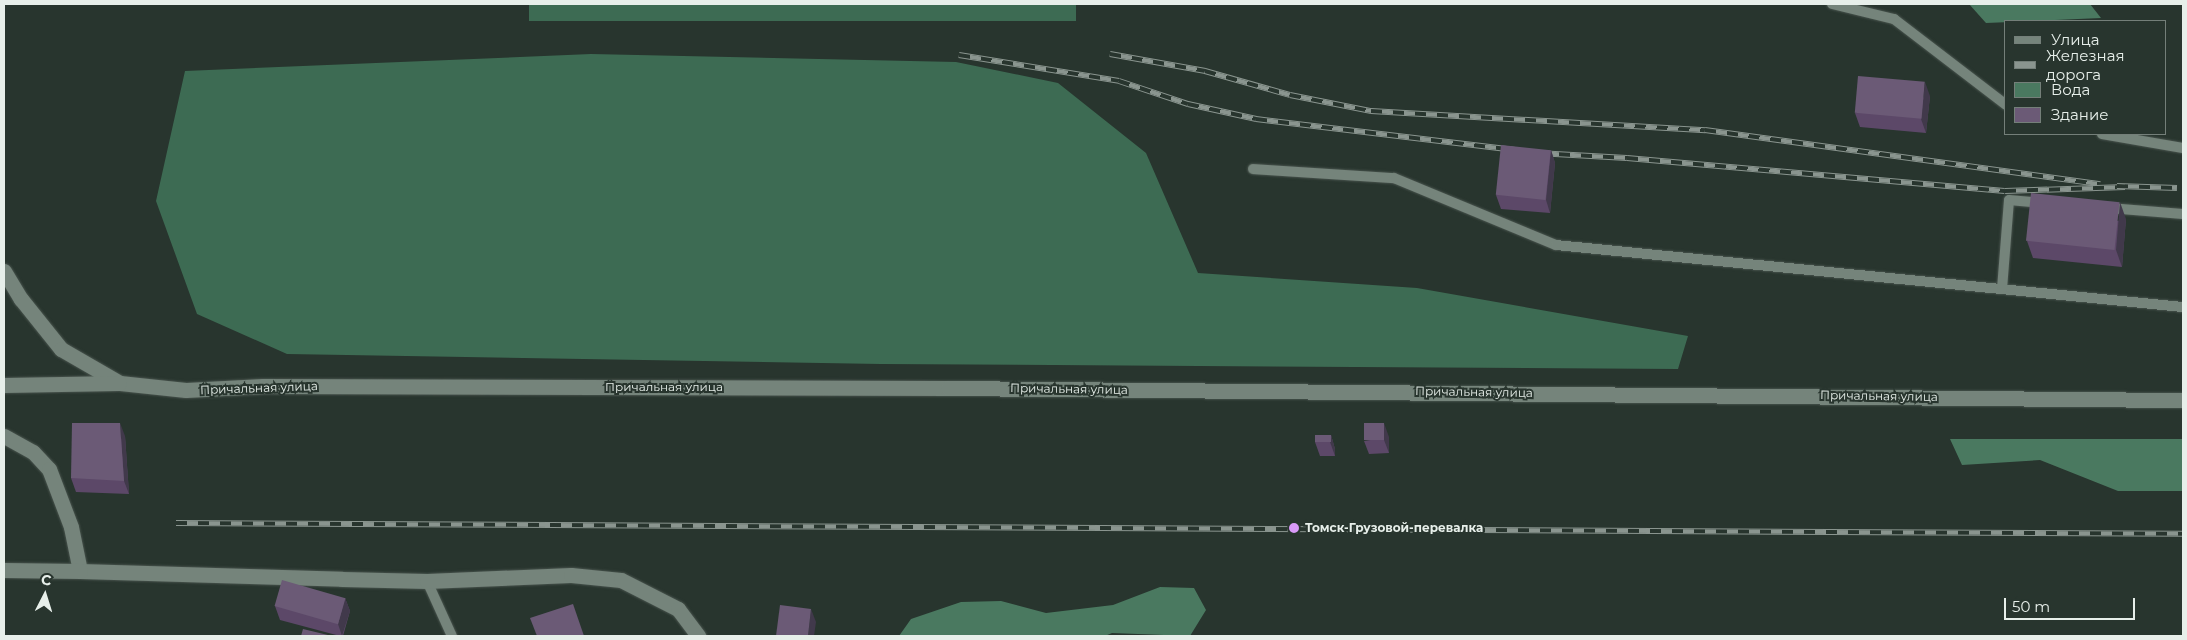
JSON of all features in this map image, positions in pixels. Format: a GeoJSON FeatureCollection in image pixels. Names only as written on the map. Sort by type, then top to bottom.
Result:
{"type":"FeatureCollection","features":[{"type":"Feature","properties":{"kind":"street","name":"Причальная улица"},"geometry":{"type":"LineString","coordinates":[[4,271],[21,299],[61,349],[120,383],[186,390],[264,386],[948,388],[2183,400]]}},
{"type":"Feature","properties":{"kind":"street"},"geometry":{"type":"LineString","coordinates":[[4,385],[120,383]]}},
{"type":"Feature","properties":{"kind":"street"},"geometry":{"type":"LineString","coordinates":[[4,436],[33,452],[49,469],[70,527],[80,571]]}},
{"type":"Feature","properties":{"kind":"street"},"geometry":{"type":"LineString","coordinates":[[4,570],[427,580],[571,575],[621,580],[678,609],[698,636]]}},
{"type":"Feature","properties":{"kind":"lane"},"geometry":{"type":"LineString","coordinates":[[1832,4],[1894,19],[2004,104]]}},
{"type":"Feature","properties":{"kind":"lane"},"geometry":{"type":"LineString","coordinates":[[2108,135],[2183,148]]}},
{"type":"Feature","properties":{"kind":"lane"},"geometry":{"type":"LineString","coordinates":[[1253,169],[1394,178],[1556,245],[2183,307]]}},
{"type":"Feature","properties":{"kind":"lane"},"geometry":{"type":"LineString","coordinates":[[2002,289],[2009,200],[2058,204]]}},
{"type":"Feature","properties":{"kind":"lane"},"geometry":{"type":"LineString","coordinates":[[2096,207],[2183,214]]}},
{"type":"Feature","properties":{"kind":"lane"},"geometry":{"type":"LineString","coordinates":[[427,580],[452,636]]}},
{"type":"Feature","properties":{"kind":"shaded area"},"geometry":{"type":"Polygon","coordinates":[[[529,4],[1076,4],[1076,21],[529,21],[529,4]]]}},
{"type":"Feature","properties":{"kind":"shaded area"},"geometry":{"type":"Polygon","coordinates":[[[591,54],[956,62],[1058,83],[1146,153],[1198,273],[1417,288],[1688,336],[1678,369],[881,364],[287,354],[197,314],[156,201],[185,71],[591,54]]]}},
{"type":"Feature","properties":{"kind":"water"},"geometry":{"type":"Polygon","coordinates":[[[1969,4],[2090,4],[2101,18],[2004,20],[2004,22],[1986,23],[1969,4]]]}},
{"type":"Feature","properties":{"kind":"water"},"geometry":{"type":"Polygon","coordinates":[[[1950,439],[2183,439],[2183,491],[2118,491],[2040,460],[1962,465],[1950,439]]]}},
{"type":"Feature","properties":{"kind":"water"},"geometry":{"type":"Polygon","coordinates":[[[1160,587],[1194,588],[1206,610],[1190,636],[1112,633],[1105,636],[899,636],[911,619],[961,602],[1001,601],[1046,613],[1113,605],[1160,587]]]}},
{"type":"Feature","properties":{"kind":"building"},"geometry":{"type":"Polygon","coordinates":[[[1858,76],[1925,82],[1922,119],[1855,113],[1858,76]]]}},
{"type":"Feature","properties":{"kind":"building"},"geometry":{"type":"Polygon","coordinates":[[[1501,145],[1551,150],[1545,200],[1496,195],[1501,145]]]}},
{"type":"Feature","properties":{"kind":"building"},"geometry":{"type":"Polygon","coordinates":[[[2031,193],[2120,202],[2114,250],[2026,241],[2031,193]]]}},
{"type":"Feature","properties":{"kind":"building"},"geometry":{"type":"Polygon","coordinates":[[[72,423],[120,423],[124,481],[71,478],[72,423]]]}},
{"type":"Feature","properties":{"kind":"building"},"geometry":{"type":"Polygon","coordinates":[[[1364,423],[1384,423],[1384,440],[1364,440],[1364,423]]]}},
{"type":"Feature","properties":{"kind":"building"},"geometry":{"type":"Polygon","coordinates":[[[1315,435],[1331,435],[1331,442],[1315,442],[1315,435]]]}},
{"type":"Feature","properties":{"kind":"building"},"geometry":{"type":"Polygon","coordinates":[[[282,580],[345,598],[338,624],[275,606],[282,580]]]}},
{"type":"Feature","properties":{"kind":"building"},"geometry":{"type":"Polygon","coordinates":[[[573,604],[584,636],[537,636],[530,618],[573,604]]]}},
{"type":"Feature","properties":{"kind":"building"},"geometry":{"type":"Polygon","coordinates":[[[780,605],[811,609],[808,636],[776,636],[780,605]]]}},
{"type":"Feature","properties":{"kind":"building"},"geometry":{"type":"Polygon","coordinates":[[[303,629],[332,636],[301,636],[303,629]]]}},
{"type":"Feature","properties":{"kind":"railway"},"geometry":{"type":"LineString","coordinates":[[1110,54],[1205,71],[1290,95],[1371,111],[1705,130],[2100,184]]}},
{"type":"Feature","properties":{"kind":"railway"},"geometry":{"type":"LineString","coordinates":[[959,55],[1119,81],[1188,104],[1256,119],[1515,150]]}},
{"type":"Feature","properties":{"kind":"railway"},"geometry":{"type":"LineString","coordinates":[[1537,153],[1627,158],[2005,191],[2125,187]]}},
{"type":"Feature","properties":{"kind":"railway"},"geometry":{"type":"LineString","coordinates":[[2117,186],[2177,188]]}},
{"type":"Feature","properties":{"kind":"railway"},"geometry":{"type":"LineString","coordinates":[[176,523],[2183,534]]}},
{"type":"Feature","properties":{"kind":"place","name":"Томск-Грузовой-перевалка"},"geometry":{"type":"Point","coordinates":[1294,528]}}]}
